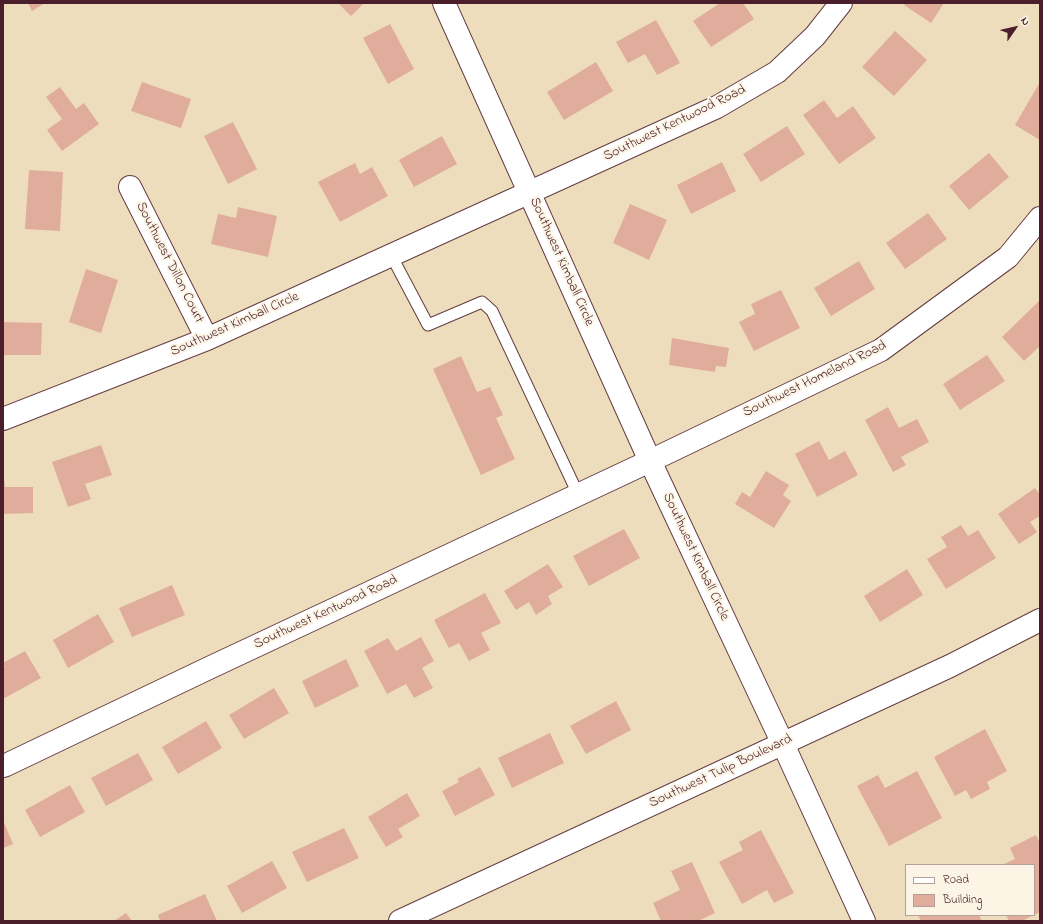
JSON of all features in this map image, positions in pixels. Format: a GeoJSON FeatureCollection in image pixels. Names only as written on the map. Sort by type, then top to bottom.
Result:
{"type":"FeatureCollection","features":[{"type":"Feature","properties":{"kind":"street","name":"Southwest Kimball Circle"},"geometry":{"type":"LineString","coordinates":[[444,3],[650,461],[783,744],[864,921]]}},
{"type":"Feature","properties":{"kind":"street","name":"Southwest Kentwood Road"},"geometry":{"type":"LineString","coordinates":[[529,192],[717,107],[777,72],[815,36],[841,3]]}},
{"type":"Feature","properties":{"kind":"street","name":"Southwest Dillon Court"},"geometry":{"type":"LineString","coordinates":[[130,187],[207,339]]}},
{"type":"Feature","properties":{"kind":"street","name":"Southwest Kimball Circle"},"geometry":{"type":"LineString","coordinates":[[3,419],[207,339],[529,192]]}},
{"type":"Feature","properties":{"kind":"street","name":"Southwest Homeland Road"},"geometry":{"type":"LineString","coordinates":[[650,461],[881,350],[1008,257],[1040,218]]}},
{"type":"Feature","properties":{"kind":"street","name":"Southwest Kentwood Road"},"geometry":{"type":"LineString","coordinates":[[3,766],[650,461]]}},
{"type":"Feature","properties":{"kind":"street","name":"Southwest Tulip Boulevard"},"geometry":{"type":"LineString","coordinates":[[400,921],[950,666],[1040,620]]}},
{"type":"Feature","properties":{"kind":"lane"},"geometry":{"type":"LineString","coordinates":[[391,255],[428,325],[482,302],[492,311],[578,494]]}},
{"type":"Feature","properties":{"kind":"building"},"geometry":{"type":"Polygon","coordinates":[[[28,3],[45,3],[32,11],[28,3]]]}},
{"type":"Feature","properties":{"kind":"building"},"geometry":{"type":"Polygon","coordinates":[[[338,3],[364,3],[351,16],[338,3]]]}},
{"type":"Feature","properties":{"kind":"building"},"geometry":{"type":"Polygon","coordinates":[[[720,3],[743,3],[754,19],[711,47],[693,21],[720,3]]]}},
{"type":"Feature","properties":{"kind":"building"},"geometry":{"type":"Polygon","coordinates":[[[906,3],[944,3],[931,23],[904,5],[906,3]]]}},
{"type":"Feature","properties":{"kind":"building"},"geometry":{"type":"Polygon","coordinates":[[[656,20],[680,63],[657,75],[645,54],[628,63],[616,42],[656,20]]]}},
{"type":"Feature","properties":{"kind":"building"},"geometry":{"type":"Polygon","coordinates":[[[390,24],[414,69],[388,84],[363,38],[390,24]]]}},
{"type":"Feature","properties":{"kind":"building"},"geometry":{"type":"Polygon","coordinates":[[[895,31],[927,60],[894,96],[862,67],[895,31]]]}},
{"type":"Feature","properties":{"kind":"building"},"geometry":{"type":"Polygon","coordinates":[[[596,62],[613,91],[564,120],[547,92],[596,62]]]}},
{"type":"Feature","properties":{"kind":"building"},"geometry":{"type":"Polygon","coordinates":[[[142,82],[191,99],[181,128],[131,111],[142,82]]]}},
{"type":"Feature","properties":{"kind":"building"},"geometry":{"type":"Polygon","coordinates":[[[1040,82],[1040,140],[1015,125],[1040,82]]]}},
{"type":"Feature","properties":{"kind":"building"},"geometry":{"type":"Polygon","coordinates":[[[60,87],[76,109],[84,103],[99,124],[62,151],[47,130],[62,119],[46,97],[60,87]]]}},
{"type":"Feature","properties":{"kind":"building"},"geometry":{"type":"Polygon","coordinates":[[[824,100],[837,118],[853,106],[876,138],[839,164],[803,115],[824,100]]]}},
{"type":"Feature","properties":{"kind":"building"},"geometry":{"type":"Polygon","coordinates":[[[233,122],[257,169],[228,184],[204,136],[233,122]]]}},
{"type":"Feature","properties":{"kind":"building"},"geometry":{"type":"Polygon","coordinates":[[[787,126],[805,154],[761,182],[743,154],[787,126]]]}},
{"type":"Feature","properties":{"kind":"building"},"geometry":{"type":"Polygon","coordinates":[[[442,136],[457,164],[414,187],[399,160],[442,136]]]}},
{"type":"Feature","properties":{"kind":"building"},"geometry":{"type":"Polygon","coordinates":[[[989,153],[1009,177],[969,210],[949,186],[989,153]]]}},
{"type":"Feature","properties":{"kind":"building"},"geometry":{"type":"Polygon","coordinates":[[[722,162],[736,191],[691,214],[677,185],[722,162]]]}},
{"type":"Feature","properties":{"kind":"building"},"geometry":{"type":"Polygon","coordinates":[[[355,163],[360,174],[372,167],[388,196],[340,222],[318,182],[355,163]]]}},
{"type":"Feature","properties":{"kind":"building"},"geometry":{"type":"Polygon","coordinates":[[[29,170],[63,172],[60,231],[25,229],[29,170]]]}},
{"type":"Feature","properties":{"kind":"building"},"geometry":{"type":"Polygon","coordinates":[[[630,204],[667,220],[649,260],[613,243],[630,204]]]}},
{"type":"Feature","properties":{"kind":"building"},"geometry":{"type":"Polygon","coordinates":[[[238,207],[277,216],[268,257],[211,244],[218,214],[236,218],[238,207]]]}},
{"type":"Feature","properties":{"kind":"building"},"geometry":{"type":"Polygon","coordinates":[[[928,213],[947,239],[905,269],[886,243],[928,213]]]}},
{"type":"Feature","properties":{"kind":"building"},"geometry":{"type":"Polygon","coordinates":[[[859,261],[875,289],[831,316],[814,288],[859,261]]]}},
{"type":"Feature","properties":{"kind":"building"},"geometry":{"type":"Polygon","coordinates":[[[86,269],[118,280],[101,333],[69,322],[86,269]]]}},
{"type":"Feature","properties":{"kind":"building"},"geometry":{"type":"Polygon","coordinates":[[[781,290],[800,328],[754,351],[739,322],[755,314],[751,304],[781,290]]]}},
{"type":"Feature","properties":{"kind":"building"},"geometry":{"type":"Polygon","coordinates":[[[1040,300],[1040,346],[1024,361],[1002,337],[1040,300]]]}},
{"type":"Feature","properties":{"kind":"building"},"geometry":{"type":"Polygon","coordinates":[[[3,322],[42,323],[41,355],[3,355],[3,322]]]}},
{"type":"Feature","properties":{"kind":"building"},"geometry":{"type":"Polygon","coordinates":[[[672,338],[729,348],[726,367],[716,366],[715,372],[669,365],[672,338]]]}},
{"type":"Feature","properties":{"kind":"building"},"geometry":{"type":"Polygon","coordinates":[[[987,355],[1005,381],[960,410],[943,384],[987,355]]]}},
{"type":"Feature","properties":{"kind":"building"},"geometry":{"type":"Polygon","coordinates":[[[461,356],[477,392],[490,387],[503,415],[496,418],[515,459],[481,475],[433,369],[461,356]]]}},
{"type":"Feature","properties":{"kind":"building"},"geometry":{"type":"Polygon","coordinates":[[[888,407],[899,428],[917,419],[929,442],[901,457],[906,465],[893,472],[865,420],[888,407]]]}},
{"type":"Feature","properties":{"kind":"building"},"geometry":{"type":"Polygon","coordinates":[[[819,441],[829,460],[845,451],[858,475],[817,497],[795,454],[819,441]]]}},
{"type":"Feature","properties":{"kind":"building"},"geometry":{"type":"Polygon","coordinates":[[[101,445],[112,475],[85,484],[91,499],[68,507],[52,462],[101,445]]]}},
{"type":"Feature","properties":{"kind":"building"},"geometry":{"type":"Polygon","coordinates":[[[766,471],[789,485],[783,495],[791,501],[774,528],[735,504],[742,492],[750,497],[766,471]]]}},
{"type":"Feature","properties":{"kind":"building"},"geometry":{"type":"Polygon","coordinates":[[[3,479],[5,487],[33,487],[33,513],[3,514],[3,479]]]}},
{"type":"Feature","properties":{"kind":"building"},"geometry":{"type":"Polygon","coordinates":[[[1035,488],[1040,495],[1040,516],[1030,522],[1037,532],[1019,544],[998,514],[1035,488]]]}},
{"type":"Feature","properties":{"kind":"building"},"geometry":{"type":"Polygon","coordinates":[[[961,525],[968,536],[978,530],[996,558],[946,589],[927,559],[947,547],[941,537],[961,525]]]}},
{"type":"Feature","properties":{"kind":"building"},"geometry":{"type":"Polygon","coordinates":[[[624,529],[640,558],[589,586],[573,556],[624,529]]]}},
{"type":"Feature","properties":{"kind":"building"},"geometry":{"type":"Polygon","coordinates":[[[548,564],[563,587],[548,596],[552,604],[536,615],[529,602],[516,610],[504,591],[548,564]]]}},
{"type":"Feature","properties":{"kind":"building"},"geometry":{"type":"Polygon","coordinates":[[[907,569],[923,595],[880,622],[864,596],[907,569]]]}},
{"type":"Feature","properties":{"kind":"building"},"geometry":{"type":"Polygon","coordinates":[[[172,585],[185,615],[132,637],[119,608],[172,585]]]}},
{"type":"Feature","properties":{"kind":"building"},"geometry":{"type":"Polygon","coordinates":[[[485,593],[501,623],[481,633],[490,650],[469,661],[459,643],[449,648],[434,620],[485,593]]]}},
{"type":"Feature","properties":{"kind":"building"},"geometry":{"type":"Polygon","coordinates":[[[98,614],[114,642],[68,668],[53,640],[98,614]]]}},
{"type":"Feature","properties":{"kind":"building"},"geometry":{"type":"Polygon","coordinates":[[[421,637],[434,661],[422,668],[433,688],[414,698],[406,684],[387,694],[364,651],[388,638],[396,651],[421,637]]]}},
{"type":"Feature","properties":{"kind":"building"},"geometry":{"type":"Polygon","coordinates":[[[25,651],[41,678],[3,699],[3,668],[5,667],[3,663],[25,651]]]}},
{"type":"Feature","properties":{"kind":"building"},"geometry":{"type":"Polygon","coordinates":[[[346,659],[359,686],[315,708],[302,681],[346,659]]]}},
{"type":"Feature","properties":{"kind":"building"},"geometry":{"type":"Polygon","coordinates":[[[274,688],[289,713],[244,739],[229,715],[274,688]]]}},
{"type":"Feature","properties":{"kind":"building"},"geometry":{"type":"Polygon","coordinates":[[[616,701],[631,730],[586,754],[570,726],[616,701]]]}},
{"type":"Feature","properties":{"kind":"building"},"geometry":{"type":"Polygon","coordinates":[[[206,721],[222,748],[178,774],[162,747],[206,721]]]}},
{"type":"Feature","properties":{"kind":"building"},"geometry":{"type":"Polygon","coordinates":[[[985,729],[1007,771],[987,782],[990,789],[971,799],[966,790],[955,796],[934,757],[985,729]]]}},
{"type":"Feature","properties":{"kind":"building"},"geometry":{"type":"Polygon","coordinates":[[[550,733],[564,763],[512,788],[498,758],[550,733]]]}},
{"type":"Feature","properties":{"kind":"building"},"geometry":{"type":"Polygon","coordinates":[[[138,753],[153,780],[106,806],[91,778],[138,753]]]}},
{"type":"Feature","properties":{"kind":"building"},"geometry":{"type":"Polygon","coordinates":[[[480,767],[495,795],[455,816],[442,791],[459,782],[457,779],[480,767]]]}},
{"type":"Feature","properties":{"kind":"building"},"geometry":{"type":"Polygon","coordinates":[[[917,771],[942,818],[889,846],[857,786],[878,775],[885,788],[917,771]]]}},
{"type":"Feature","properties":{"kind":"building"},"geometry":{"type":"Polygon","coordinates":[[[70,785],[85,812],[40,837],[25,810],[70,785]]]}},
{"type":"Feature","properties":{"kind":"building"},"geometry":{"type":"Polygon","coordinates":[[[407,793],[420,816],[398,829],[403,837],[386,847],[368,817],[407,793]]]}},
{"type":"Feature","properties":{"kind":"building"},"geometry":{"type":"Polygon","coordinates":[[[3,820],[13,844],[3,848],[3,820]]]}},
{"type":"Feature","properties":{"kind":"building"},"geometry":{"type":"Polygon","coordinates":[[[344,828],[359,858],[307,882],[292,852],[344,828]]]}},
{"type":"Feature","properties":{"kind":"building"},"geometry":{"type":"Polygon","coordinates":[[[761,830],[794,893],[774,903],[767,890],[742,904],[719,862],[743,850],[739,842],[761,830]]]}},
{"type":"Feature","properties":{"kind":"building"},"geometry":{"type":"Polygon","coordinates":[[[1036,835],[1040,843],[1040,912],[1035,914],[1035,864],[1004,864],[1015,859],[1010,848],[1036,835]]]}},
{"type":"Feature","properties":{"kind":"building"},"geometry":{"type":"Polygon","coordinates":[[[272,861],[287,888],[242,913],[227,886],[272,861]]]}},
{"type":"Feature","properties":{"kind":"building"},"geometry":{"type":"Polygon","coordinates":[[[692,862],[715,913],[698,921],[661,921],[653,903],[680,890],[671,871],[692,862]]]}},
{"type":"Feature","properties":{"kind":"building"},"geometry":{"type":"Polygon","coordinates":[[[205,894],[217,921],[160,921],[158,915],[205,894]]]}},
{"type":"Feature","properties":{"kind":"building"},"geometry":{"type":"Polygon","coordinates":[[[126,913],[132,921],[114,921],[126,913]]]}},
{"type":"Feature","properties":{"kind":"building"},"geometry":{"type":"Polygon","coordinates":[[[918,916],[980,916],[982,921],[921,921],[918,916]]]}},
{"type":"Feature","properties":{"kind":"building"},"geometry":{"type":"Polygon","coordinates":[[[1006,916],[1032,916],[1022,921],[1009,921],[1006,916]]]}}]}
